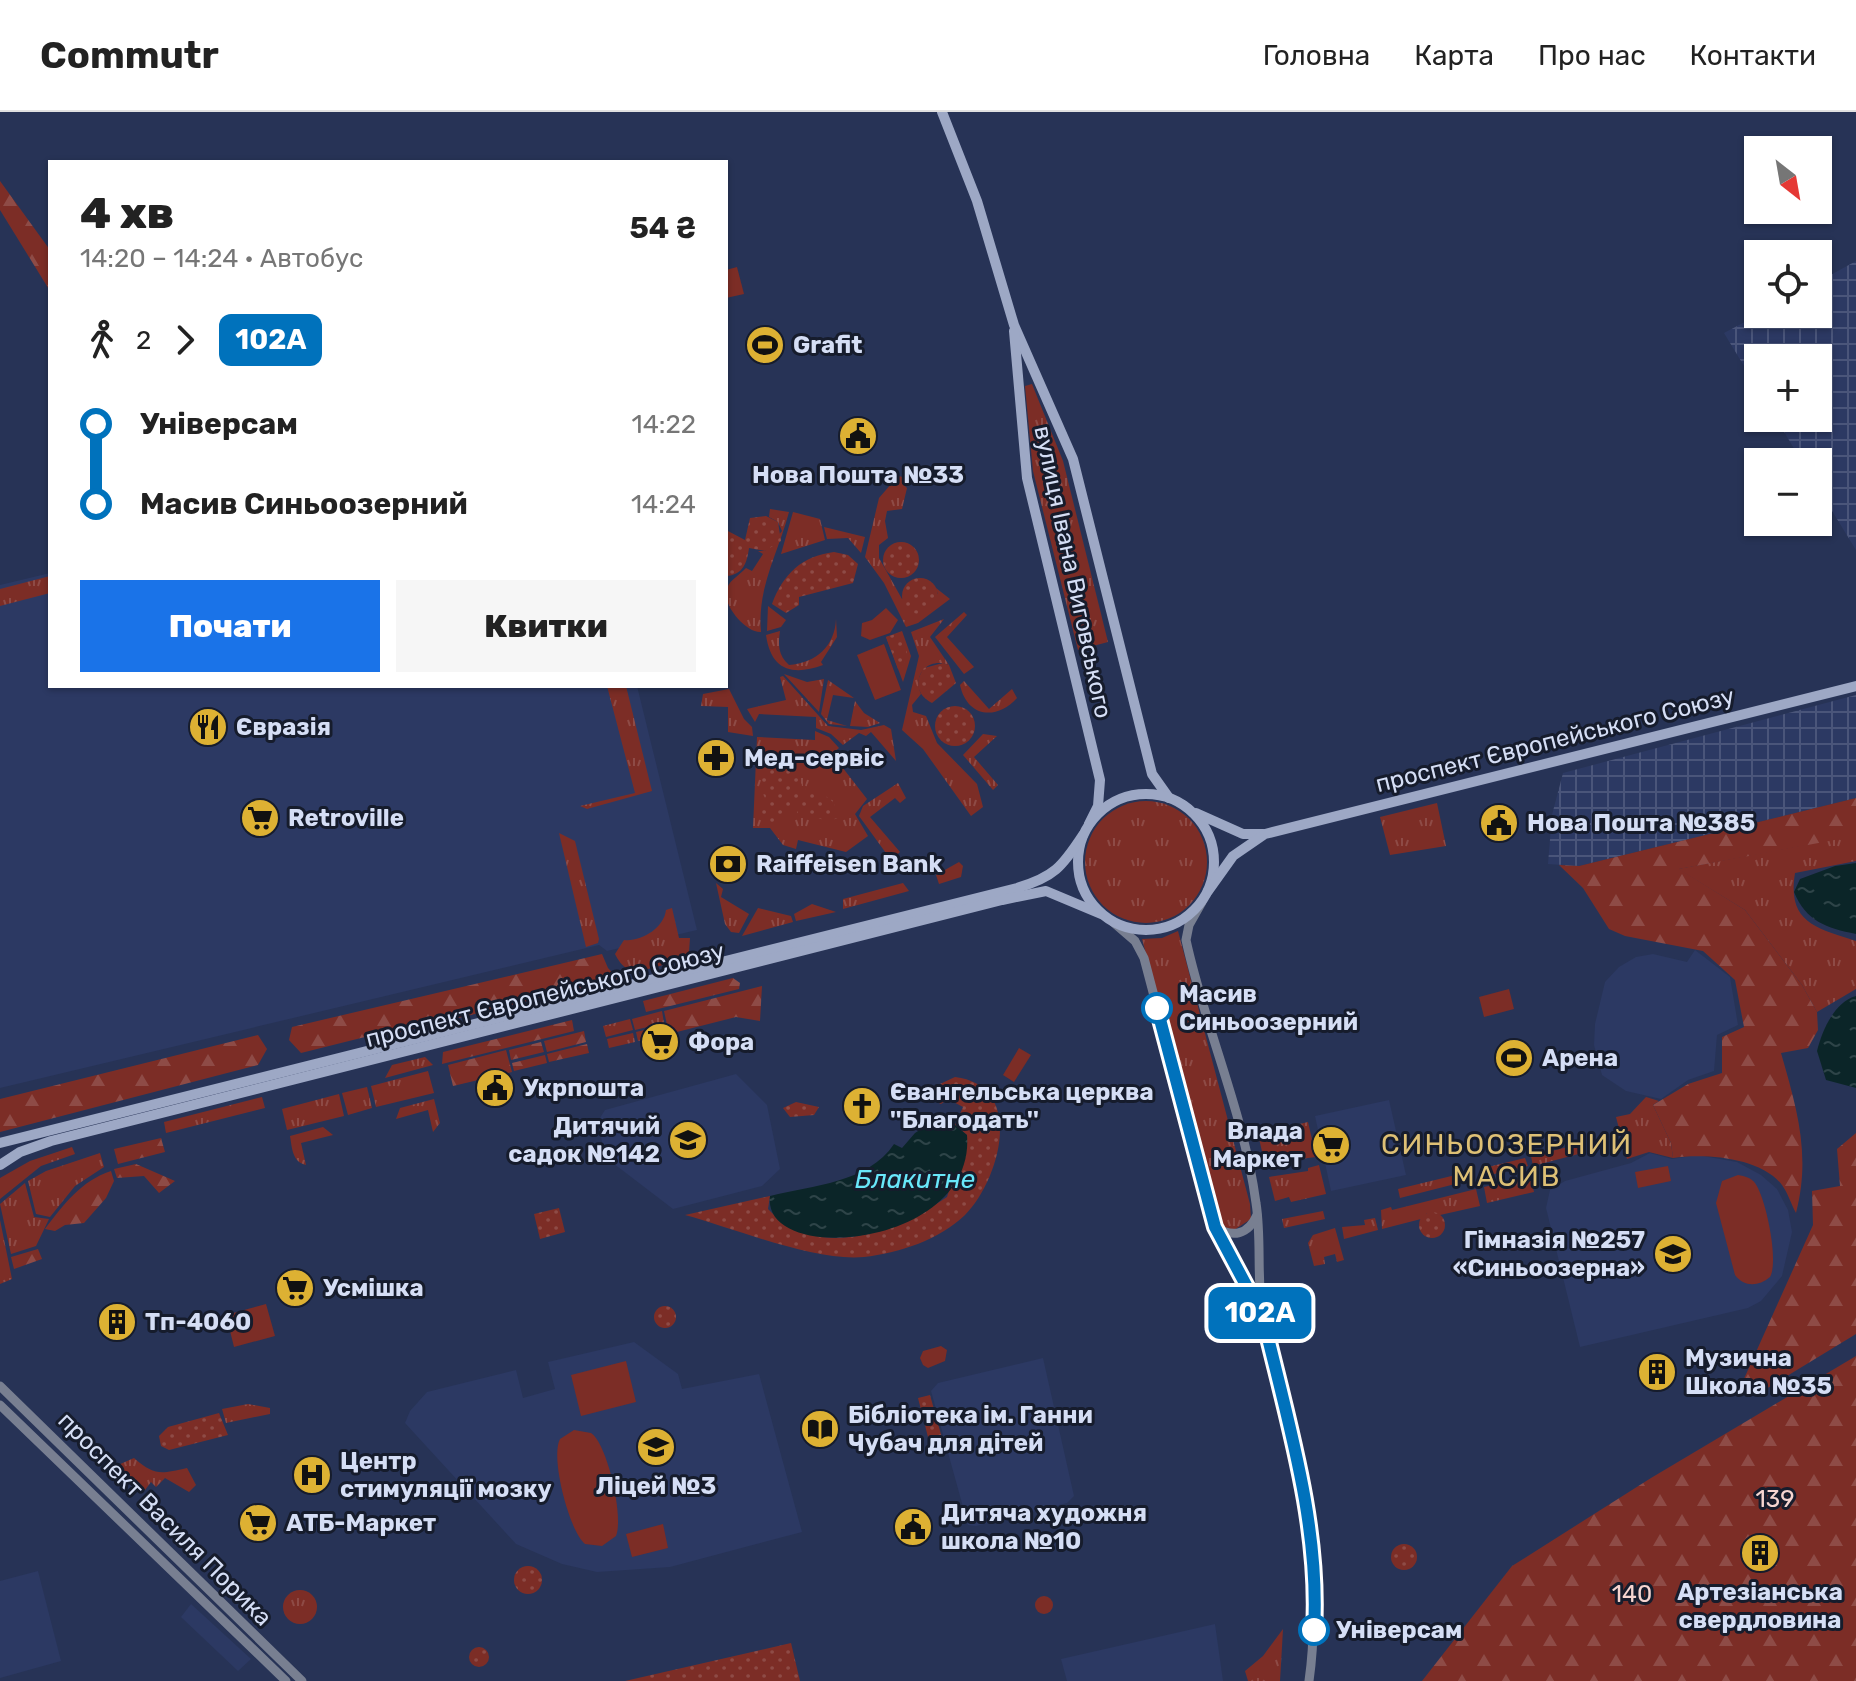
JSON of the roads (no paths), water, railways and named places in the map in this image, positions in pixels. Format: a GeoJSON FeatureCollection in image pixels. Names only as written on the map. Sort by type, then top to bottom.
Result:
{"type":"FeatureCollection","features":[{"type":"Feature","properties":{"kind":"main road","name":"вулиця Івана Виговського"},"geometry":{"type":"LineString","coordinates":[[942,112],[977,201],[1014,325],[1073,459],[1152,774],[1169,798]]}},
{"type":"Feature","properties":{"kind":"main road","name":"вулиця Івана Виговського"},"geometry":{"type":"LineString","coordinates":[[1014,325],[1022,453],[1100,780],[1098,806],[1089,824]]}},
{"type":"Feature","properties":{"kind":"main road","name":"проспект Європейського Союзу"},"geometry":{"type":"LineString","coordinates":[[1192,811],[1243,834],[1265,834],[1856,686]]}},
{"type":"Feature","properties":{"kind":"main road"},"geometry":{"type":"LineString","coordinates":[[1144,794],[1169,798],[1192,811],[1207,831],[1214,854],[1208,891],[1202,902],[1181,921],[1154,930],[1126,928],[1101,914],[1091,903],[1079,878],[1079,849],[1089,824],[1119,799],[1144,794]]}},
{"type":"Feature","properties":{"kind":"main road","name":"проспект Європейського Союзу"},"geometry":{"type":"LineString","coordinates":[[1208,891],[1233,856],[1265,834]]}},
{"type":"Feature","properties":{"kind":"main road","name":"проспект Європейського Союзу"},"geometry":{"type":"LineString","coordinates":[[0,1143],[1017,888],[1045,880],[1062,866],[1083,835]]}},
{"type":"Feature","properties":{"kind":"main road","name":"проспект Європейського Союзу"},"geometry":{"type":"LineString","coordinates":[[0,1165],[51,1141],[1002,900],[1046,891],[1101,914]]}},
{"type":"Feature","properties":{"kind":"street"},"geometry":{"type":"LineString","coordinates":[[1202,902],[1189,925],[1186,940],[1239,1130],[1257,1215],[1263,1317],[1299,1476],[1313,1561],[1315,1608],[1309,1681]]}},
{"type":"Feature","properties":{"kind":"street"},"geometry":{"type":"LineString","coordinates":[[1113,922],[1135,941],[1144,958],[1215,1227],[1263,1317]]}},
{"type":"Feature","properties":{"kind":"street"},"geometry":{"type":"LineString","coordinates":[[1215,1227],[1224,1233],[1238,1234],[1253,1224],[1257,1215]]}},
{"type":"Feature","properties":{"kind":"street","name":"проспект Василя Порика"},"geometry":{"type":"LineString","coordinates":[[0,1386],[302,1681]]}},
{"type":"Feature","properties":{"kind":"street","name":"проспект Василя Порика"},"geometry":{"type":"LineString","coordinates":[[0,1405],[286,1681]]}},
{"type":"Feature","properties":{"kind":"water"},"geometry":{"type":"Polygon","coordinates":[[[1856,863],[1856,934],[1818,922],[1805,910],[1794,892],[1800,879],[1835,866],[1856,863]]]}},
{"type":"Feature","properties":{"kind":"water"},"geometry":{"type":"Polygon","coordinates":[[[1856,996],[1856,1088],[1826,1080],[1817,1051],[1835,1011],[1856,996]]]}},
{"type":"Feature","properties":{"kind":"water","name":"Блакитне"},"geometry":{"type":"Polygon","coordinates":[[[932,1122],[955,1125],[967,1135],[961,1173],[939,1202],[906,1223],[868,1234],[831,1238],[798,1232],[776,1218],[770,1196],[855,1175],[883,1157],[894,1144],[902,1148],[915,1133],[932,1122]]]}},
{"type":"Feature","properties":{"kind":"place","name":"Grafit"},"geometry":{"type":"Point","coordinates":[765,345]}},
{"type":"Feature","properties":{"kind":"place","name":"Нова Пошта №33"},"geometry":{"type":"Point","coordinates":[858,436]}},
{"type":"Feature","properties":{"kind":"place","name":"Євразія"},"geometry":{"type":"Point","coordinates":[208,727]}},
{"type":"Feature","properties":{"kind":"place","name":"Мед-сервіс"},"geometry":{"type":"Point","coordinates":[716,758]}},
{"type":"Feature","properties":{"kind":"place","name":"Retroville"},"geometry":{"type":"Point","coordinates":[260,818]}},
{"type":"Feature","properties":{"kind":"place","name":"Нова Пошта №385"},"geometry":{"type":"Point","coordinates":[1499,823]}},
{"type":"Feature","properties":{"kind":"place","name":"Raiffeisen Bank"},"geometry":{"type":"Point","coordinates":[728,864]}},
{"type":"Feature","properties":{"kind":"place","name":"Масив Синьоозерний"},"geometry":{"type":"Point","coordinates":[1157,1008]}},
{"type":"Feature","properties":{"kind":"place","name":"Фора"},"geometry":{"type":"Point","coordinates":[660,1042]}},
{"type":"Feature","properties":{"kind":"place","name":"Арена"},"geometry":{"type":"Point","coordinates":[1514,1058]}},
{"type":"Feature","properties":{"kind":"place","name":"Укрпошта"},"geometry":{"type":"Point","coordinates":[495,1088]}},
{"type":"Feature","properties":{"kind":"place","name":"Євангельська церква ''Благодать''"},"geometry":{"type":"Point","coordinates":[862,1106]}},
{"type":"Feature","properties":{"kind":"place","name":"Дитячий садок №142"},"geometry":{"type":"Point","coordinates":[688,1140]}},
{"type":"Feature","properties":{"kind":"place","name":"Влада Маркет"},"geometry":{"type":"Point","coordinates":[1331,1145]}},
{"type":"Feature","properties":{"kind":"place","name":"Гімназія №257 «Синьоозерна»"},"geometry":{"type":"Point","coordinates":[1673,1254]}},
{"type":"Feature","properties":{"kind":"place","name":"Усмішка"},"geometry":{"type":"Point","coordinates":[295,1288]}},
{"type":"Feature","properties":{"kind":"place","name":"Тп-4060"},"geometry":{"type":"Point","coordinates":[117,1322]}},
{"type":"Feature","properties":{"kind":"place","name":"Музична Школа №35"},"geometry":{"type":"Point","coordinates":[1657,1372]}},
{"type":"Feature","properties":{"kind":"place","name":"Бібліотека ім. Ганни Чубач для дітей"},"geometry":{"type":"Point","coordinates":[820,1429]}},
{"type":"Feature","properties":{"kind":"place","name":"Ліцей №3"},"geometry":{"type":"Point","coordinates":[656,1447]}},
{"type":"Feature","properties":{"kind":"place","name":"Центр стимуляції мозку"},"geometry":{"type":"Point","coordinates":[312,1475]}},
{"type":"Feature","properties":{"kind":"place","name":"АТБ-Маркет"},"geometry":{"type":"Point","coordinates":[258,1523]}},
{"type":"Feature","properties":{"kind":"place","name":"Дитяча художня школа №10"},"geometry":{"type":"Point","coordinates":[913,1527]}},
{"type":"Feature","properties":{"kind":"place","name":"Артезіанська свердловина"},"geometry":{"type":"Point","coordinates":[1760,1553]}},
{"type":"Feature","properties":{"kind":"place","name":"Універсам"},"geometry":{"type":"Point","coordinates":[1314,1630]}},
{"type":"Feature","properties":{"kind":"district","name":"СИНЬООЗЕРНИЙ МАСИВ"},"geometry":{"type":"Point","coordinates":[1507,1160]}},
{"type":"Feature","properties":{"kind":"park label","name":"139"},"geometry":{"type":"Point","coordinates":[1775,1499]}},
{"type":"Feature","properties":{"kind":"park label","name":"140"},"geometry":{"type":"Point","coordinates":[1632,1594]}}]}
